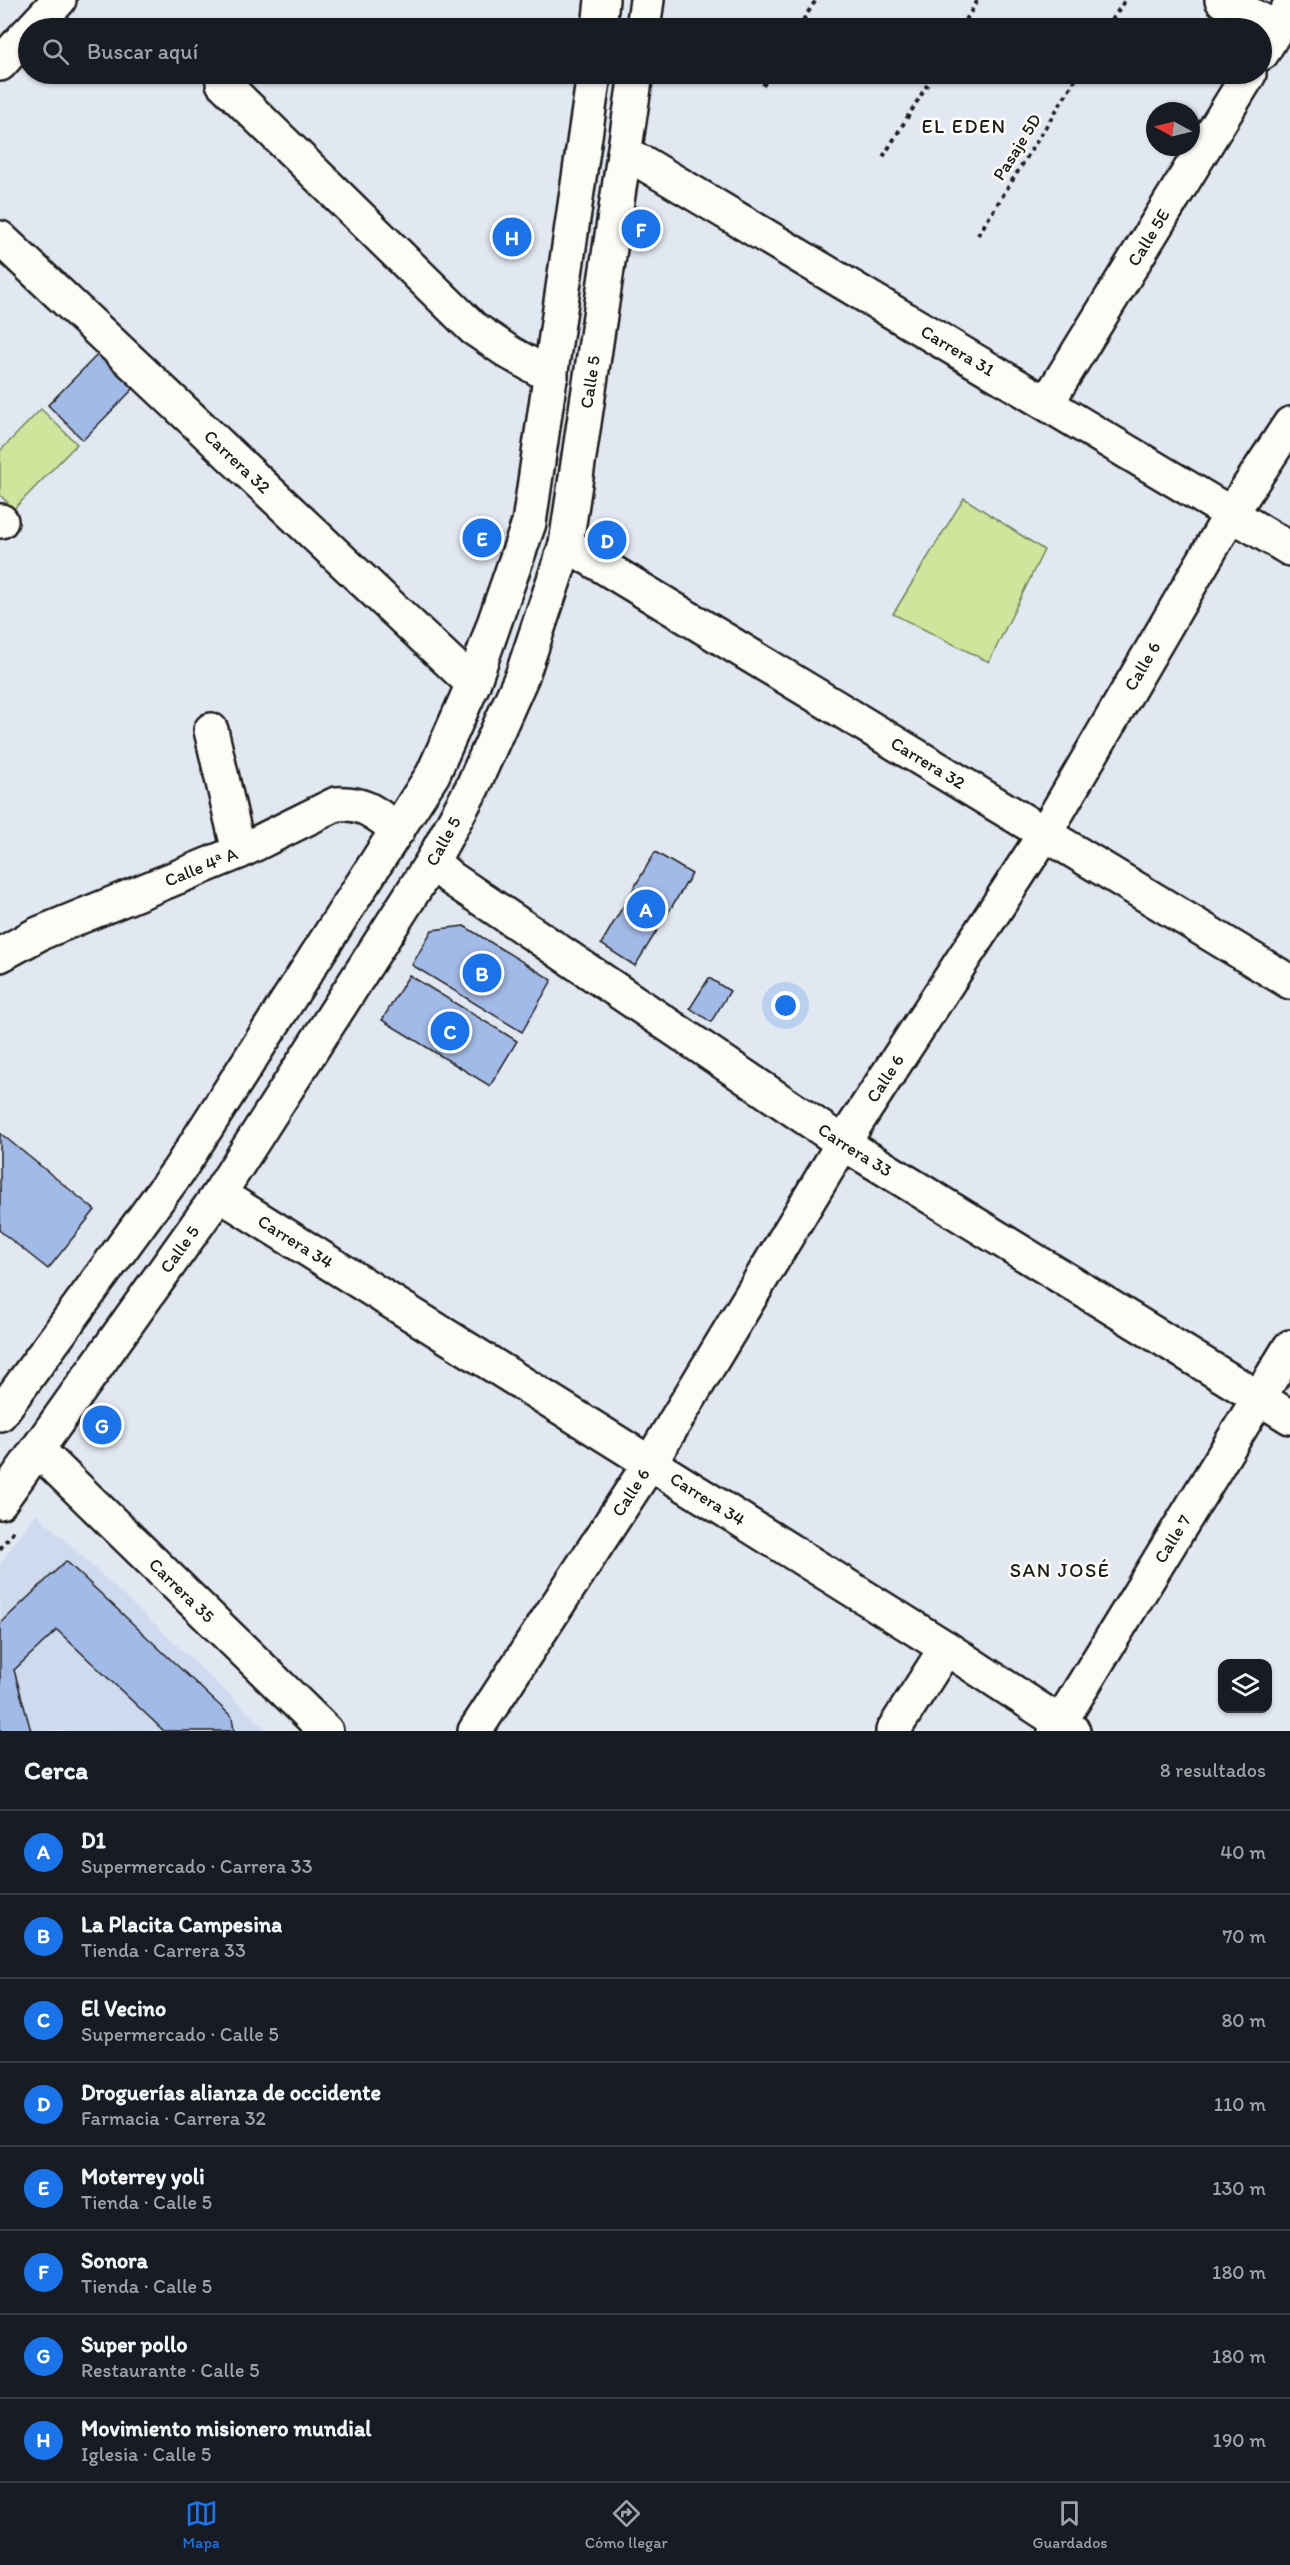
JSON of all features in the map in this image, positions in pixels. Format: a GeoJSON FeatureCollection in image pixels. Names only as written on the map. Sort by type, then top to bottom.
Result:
{"type":"FeatureCollection","features":[{"type":"Feature","properties":{"kind":"street"},"geometry":{"type":"LineString","coordinates":[[42,18],[59,0]]}},
{"type":"Feature","properties":{"kind":"street"},"geometry":{"type":"LineString","coordinates":[[600,18],[602,0]]}},
{"type":"Feature","properties":{"kind":"street"},"geometry":{"type":"LineString","coordinates":[[644,18],[647,0]]}},
{"type":"Feature","properties":{"kind":"street"},"geometry":{"type":"LineString","coordinates":[[1222,0],[1256,18]]}},
{"type":"Feature","properties":{"kind":"street"},"geometry":{"type":"LineString","coordinates":[[0,64],[18,44]]}},
{"type":"Feature","properties":{"kind":"street"},"geometry":{"type":"LineString","coordinates":[[224,84],[473,328],[510,353],[551,376]]}},
{"type":"Feature","properties":{"kind":"street"},"geometry":{"type":"LineString","coordinates":[[0,1414],[180,1170],[433,774],[473,684],[529,523],[593,84]]}},
{"type":"Feature","properties":{"kind":"street","name":"Calle 5"},"geometry":{"type":"LineString","coordinates":[[0,1502],[219,1194],[432,862],[472,788],[522,676],[566,544],[635,84]]}},
{"type":"Feature","properties":{"kind":"street","name":"Calle 5E"},"geometry":{"type":"LineString","coordinates":[[1047,403],[1243,84]]}},
{"type":"Feature","properties":{"kind":"street","name":"Carrera 31"},"geometry":{"type":"LineString","coordinates":[[624,155],[645,164],[1290,549]]}},
{"type":"Feature","properties":{"kind":"street","name":"Carrera 32"},"geometry":{"type":"LineString","coordinates":[[0,238],[473,684]]}},
{"type":"Feature","properties":{"kind":"street","name":"Calle 6"},"geometry":{"type":"LineString","coordinates":[[475,1731],[650,1463],[843,1143],[1044,835],[1231,514],[1290,424]]}},
{"type":"Feature","properties":{"kind":"street","name":"Carrera 32"},"geometry":{"type":"LineString","coordinates":[[566,544],[1290,982]]}},
{"type":"Feature","properties":{"kind":"street"},"geometry":{"type":"LineString","coordinates":[[211,730],[239,852]]}},
{"type":"Feature","properties":{"kind":"street","name":"Calle 4ª A"},"geometry":{"type":"LineString","coordinates":[[0,955],[38,934],[239,852],[336,804],[419,796]]}},
{"type":"Feature","properties":{"kind":"street"},"geometry":{"type":"LineString","coordinates":[[354,803],[368,808],[398,830]]}},
{"type":"Feature","properties":{"kind":"street","name":"Carrera 33"},"geometry":{"type":"LineString","coordinates":[[432,862],[452,879],[843,1143],[1290,1417]]}},
{"type":"Feature","properties":{"kind":"street","name":"Carrera 34"},"geometry":{"type":"LineString","coordinates":[[219,1194],[946,1648],[1063,1728]]}},
{"type":"Feature","properties":{"kind":"street","name":"Calle 7"},"geometry":{"type":"LineString","coordinates":[[1063,1728],[1290,1347]]}},
{"type":"Feature","properties":{"kind":"street","name":"Carrera 35"},"geometry":{"type":"LineString","coordinates":[[38,1450],[326,1731]]}},
{"type":"Feature","properties":{"kind":"street"},"geometry":{"type":"LineString","coordinates":[[893,1731],[946,1648]]}},
{"type":"Feature","properties":{"kind":"path"},"geometry":{"type":"LineString","coordinates":[[804,18],[816,0]]}},
{"type":"Feature","properties":{"kind":"path"},"geometry":{"type":"LineString","coordinates":[[967,18],[978,0]]}},
{"type":"Feature","properties":{"kind":"path"},"geometry":{"type":"LineString","coordinates":[[1113,18],[1125,0]]}},
{"type":"Feature","properties":{"kind":"path"},"geometry":{"type":"LineString","coordinates":[[884,157],[928,84]]}},
{"type":"Feature","properties":{"kind":"path","name":"Pasaje 5D"},"geometry":{"type":"LineString","coordinates":[[978,235],[1073,84]]}},
{"type":"Feature","properties":{"kind":"shaded area"},"geometry":{"type":"Polygon","coordinates":[[[36,1513],[268,1731],[0,1731],[0,1564],[36,1513]]]}},
{"type":"Feature","properties":{"kind":"green space"},"geometry":{"type":"Polygon","coordinates":[[[41,409],[77,444],[14,509],[0,495],[0,451],[41,409]]]}},
{"type":"Feature","properties":{"kind":"green space"},"geometry":{"type":"Polygon","coordinates":[[[964,498],[1044,550],[989,662],[893,614],[964,498]]]}},
{"type":"Feature","properties":{"kind":"building"},"geometry":{"type":"Polygon","coordinates":[[[100,352],[135,387],[83,440],[48,405],[100,352]]]}},
{"type":"Feature","properties":{"kind":"building"},"geometry":{"type":"Polygon","coordinates":[[[655,852],[692,874],[635,966],[601,944],[655,852]]]}},
{"type":"Feature","properties":{"kind":"building"},"geometry":{"type":"Polygon","coordinates":[[[464,926],[552,980],[522,1032],[412,965],[432,930],[464,926]]]}},
{"type":"Feature","properties":{"kind":"building"},"geometry":{"type":"Polygon","coordinates":[[[409,975],[517,1041],[490,1086],[382,1020],[409,975]]]}},
{"type":"Feature","properties":{"kind":"building"},"geometry":{"type":"Polygon","coordinates":[[[709,978],[730,991],[711,1022],[690,1008],[709,978]]]}},
{"type":"Feature","properties":{"kind":"building"},"geometry":{"type":"Polygon","coordinates":[[[0,1133],[95,1210],[48,1269],[0,1231],[0,1133]]]}},
{"type":"Feature","properties":{"kind":"building"},"geometry":{"type":"Polygon","coordinates":[[[66,1561],[232,1717],[234,1731],[164,1731],[57,1630],[14,1670],[31,1731],[0,1731],[0,1624],[66,1561]]]}},
{"type":"Feature","properties":{"kind":"place","name":"Sonora"},"geometry":{"type":"Point","coordinates":[641,229]}},
{"type":"Feature","properties":{"kind":"place","name":"Movimiento misionero mundial"},"geometry":{"type":"Point","coordinates":[512,237]}},
{"type":"Feature","properties":{"kind":"place","name":"Moterrey yoli"},"geometry":{"type":"Point","coordinates":[482,538]}},
{"type":"Feature","properties":{"kind":"place","name":"Droguerías alianza de occidente"},"geometry":{"type":"Point","coordinates":[607,540]}},
{"type":"Feature","properties":{"kind":"place","name":"D1"},"geometry":{"type":"Point","coordinates":[646,909]}},
{"type":"Feature","properties":{"kind":"place","name":"La Placita Campesina"},"geometry":{"type":"Point","coordinates":[482,973]}},
{"type":"Feature","properties":{"kind":"place","name":"El Vecino"},"geometry":{"type":"Point","coordinates":[450,1031]}},
{"type":"Feature","properties":{"kind":"place","name":"Super pollo"},"geometry":{"type":"Point","coordinates":[102,1425]}},
{"type":"Feature","properties":{"kind":"district","name":"EL EDEN"},"geometry":{"type":"Point","coordinates":[964,126]}},
{"type":"Feature","properties":{"kind":"district","name":"SAN JOSÉ"},"geometry":{"type":"Point","coordinates":[1060,1570]}}]}
